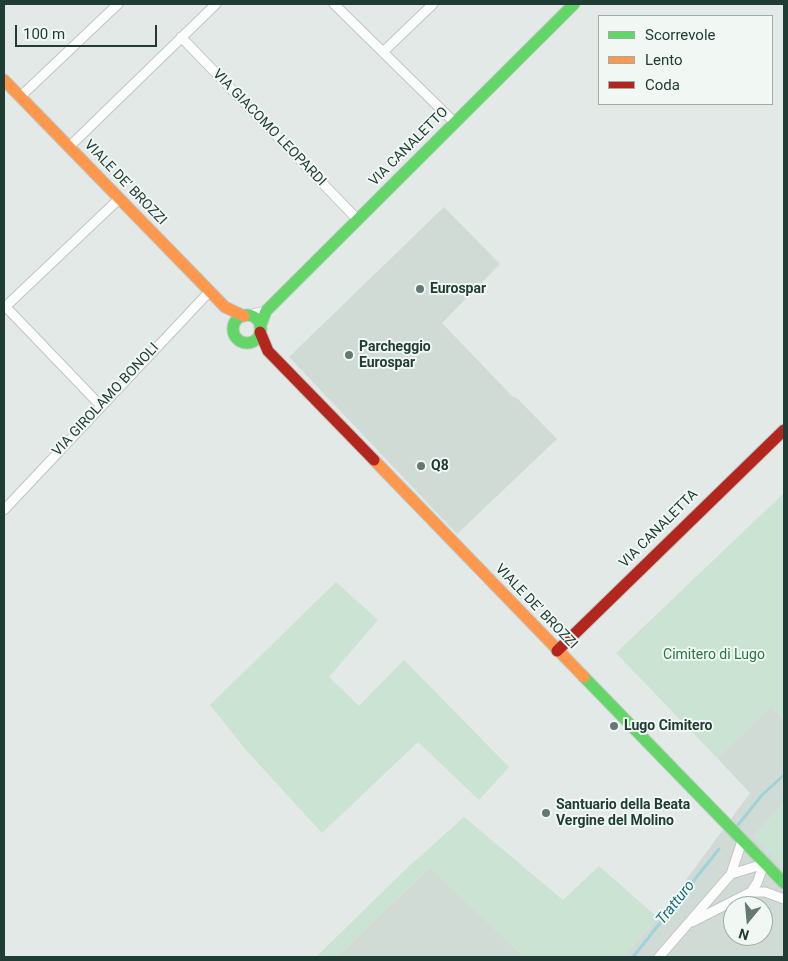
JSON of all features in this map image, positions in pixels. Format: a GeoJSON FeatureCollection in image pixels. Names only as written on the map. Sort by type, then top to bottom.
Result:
{"type":"FeatureCollection","features":[{"type":"Feature","properties":{"kind":"street"},"geometry":{"type":"LineString","coordinates":[[20,97],[118,4]]}},
{"type":"Feature","properties":{"kind":"street"},"geometry":{"type":"LineString","coordinates":[[69,147],[216,4]]}},
{"type":"Feature","properties":{"kind":"street"},"geometry":{"type":"LineString","coordinates":[[334,4],[454,122]]}},
{"type":"Feature","properties":{"kind":"street"},"geometry":{"type":"LineString","coordinates":[[382,52],[433,4]]}},
{"type":"Feature","properties":{"kind":"street","name":"VIA CANALETTO"},"geometry":{"type":"LineString","coordinates":[[260,330],[266,311],[574,4]]}},
{"type":"Feature","properties":{"kind":"street","name":"VIA GIACOMO LEOPARDI"},"geometry":{"type":"LineString","coordinates":[[181,37],[358,220]]}},
{"type":"Feature","properties":{"kind":"street","name":"VIALE DE' BROZZI"},"geometry":{"type":"LineString","coordinates":[[4,80],[225,307],[236,337],[268,351],[784,883]]}},
{"type":"Feature","properties":{"kind":"street"},"geometry":{"type":"LineString","coordinates":[[100,406],[4,307],[120,199]]}},
{"type":"Feature","properties":{"kind":"street","name":"VIA GIROLAMO BONOLI"},"geometry":{"type":"LineString","coordinates":[[4,510],[210,291]]}},
{"type":"Feature","properties":{"kind":"street","name":"VIALE DE' BROZZI"},"geometry":{"type":"LineString","coordinates":[[225,307],[256,319],[268,351]]}},
{"type":"Feature","properties":{"kind":"street"},"geometry":{"type":"LineString","coordinates":[[233,328],[236,320],[266,311]]}},
{"type":"Feature","properties":{"kind":"street"},"geometry":{"type":"LineString","coordinates":[[247,342],[255,340],[260,330]]}},
{"type":"Feature","properties":{"kind":"street","name":"VIA CANALETTA"},"geometry":{"type":"LineString","coordinates":[[557,651],[784,430]]}},
{"type":"Feature","properties":{"kind":"street"},"geometry":{"type":"LineString","coordinates":[[659,957],[731,874],[742,841]]}},
{"type":"Feature","properties":{"kind":"street"},"geometry":{"type":"LineString","coordinates":[[731,874],[764,864]]}},
{"type":"Feature","properties":{"kind":"street"},"geometry":{"type":"LineString","coordinates":[[686,925],[751,892],[758,883],[764,864]]}},
{"type":"Feature","properties":{"kind":"street"},"geometry":{"type":"LineString","coordinates":[[751,892],[765,892],[784,899]]}},
{"type":"Feature","properties":{"kind":"shaded area"},"geometry":{"type":"Polygon","coordinates":[[[444,207],[500,264],[442,323],[512,396],[517,398],[557,439],[457,534],[289,357],[444,207]]]}},
{"type":"Feature","properties":{"kind":"shaded area"},"geometry":{"type":"Polygon","coordinates":[[[771,706],[784,720],[784,803],[754,836],[784,868],[784,957],[622,957],[658,918],[750,793],[717,758],[771,706]]]}},
{"type":"Feature","properties":{"kind":"shaded area"},"geometry":{"type":"Polygon","coordinates":[[[430,867],[524,957],[337,957],[430,867]]]}},
{"type":"Feature","properties":{"kind":"green space","name":"Cimitero di Lugo"},"geometry":{"type":"Polygon","coordinates":[[[784,493],[784,720],[771,706],[717,758],[616,653],[784,493]]]}},
{"type":"Feature","properties":{"kind":"green space"},"geometry":{"type":"Polygon","coordinates":[[[336,582],[378,620],[329,677],[359,706],[404,660],[509,767],[479,800],[418,742],[322,833],[246,750],[210,705],[336,582]]]}},
{"type":"Feature","properties":{"kind":"green space"},"geometry":{"type":"Polygon","coordinates":[[[784,803],[784,868],[754,836],[784,803]]]}},
{"type":"Feature","properties":{"kind":"green space"},"geometry":{"type":"Polygon","coordinates":[[[464,817],[563,900],[599,866],[658,918],[622,957],[524,957],[430,867],[337,957],[316,957],[406,869],[464,817]]]}},
{"type":"Feature","properties":{"kind":"waterway","name":"Tratturo"},"geometry":{"type":"LineString","coordinates":[[738,825],[762,795],[784,775]]}},
{"type":"Feature","properties":{"kind":"waterway","name":"Tratturo"},"geometry":{"type":"LineString","coordinates":[[633,957],[719,849]]}},
{"type":"Feature","properties":{"kind":"traffic: fast"},"geometry":{"type":"LineString","coordinates":[[260,327],[266,311],[574,4]]}},
{"type":"Feature","properties":{"kind":"traffic: fast"},"geometry":{"type":"LineString","coordinates":[[247,315],[257,319],[261,329],[257,339],[247,343],[237,339],[233,329],[237,319],[247,315]]}},
{"type":"Feature","properties":{"kind":"traffic: fast"},"geometry":{"type":"LineString","coordinates":[[584,677],[784,883]]}},
{"type":"Feature","properties":{"kind":"traffic: slow"},"geometry":{"type":"LineString","coordinates":[[4,80],[225,307],[244,316]]}},
{"type":"Feature","properties":{"kind":"traffic: slow"},"geometry":{"type":"LineString","coordinates":[[374,460],[584,677]]}},
{"type":"Feature","properties":{"kind":"traffic: jam"},"geometry":{"type":"LineString","coordinates":[[260,332],[268,351],[374,460]]}},
{"type":"Feature","properties":{"kind":"traffic: jam"},"geometry":{"type":"LineString","coordinates":[[557,651],[784,430]]}},
{"type":"Feature","properties":{"kind":"place","name":"Eurospar"},"geometry":{"type":"Point","coordinates":[420,289]}},
{"type":"Feature","properties":{"kind":"place","name":"Parcheggio Eurospar"},"geometry":{"type":"Point","coordinates":[349,355]}},
{"type":"Feature","properties":{"kind":"place","name":"Q8"},"geometry":{"type":"Point","coordinates":[421,466]}},
{"type":"Feature","properties":{"kind":"place","name":"Lugo Cimitero"},"geometry":{"type":"Point","coordinates":[614,726]}},
{"type":"Feature","properties":{"kind":"place","name":"Santuario della Beata Vergine del Molino"},"geometry":{"type":"Point","coordinates":[546,813]}}]}
